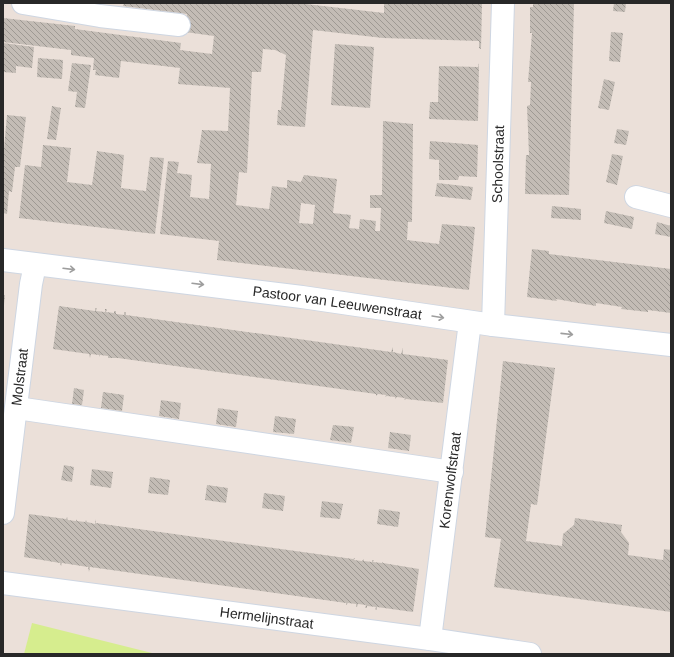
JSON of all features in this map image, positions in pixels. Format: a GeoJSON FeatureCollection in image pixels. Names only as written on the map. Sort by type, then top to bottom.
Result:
{"type":"FeatureCollection","features":[{"type":"Feature","properties":{"kind":"street"},"geometry":{"type":"LineString","coordinates":[[23,3],[101,9],[179,25]]}},
{"type":"Feature","properties":{"kind":"street","name":"Schoolstraat"},"geometry":{"type":"LineString","coordinates":[[493,325],[503,3]]}},
{"type":"Feature","properties":{"kind":"street"},"geometry":{"type":"LineString","coordinates":[[636,197],[671,206]]}},
{"type":"Feature","properties":{"kind":"street","name":"Pastoor van Leeuwenstraat"},"geometry":{"type":"LineString","coordinates":[[3,260],[302,297],[493,325],[671,345]]}},
{"type":"Feature","properties":{"kind":"street","name":"Molstraat"},"geometry":{"type":"LineString","coordinates":[[3,513],[31,284],[35,265]]}},
{"type":"Feature","properties":{"kind":"street","name":"Korenwolfstraat"},"geometry":{"type":"LineString","coordinates":[[430,639],[470,322]]}},
{"type":"Feature","properties":{"kind":"street"},"geometry":{"type":"LineString","coordinates":[[17,408],[452,472]]}},
{"type":"Feature","properties":{"kind":"street","name":"Hermelijnstraat"},"geometry":{"type":"LineString","coordinates":[[3,583],[430,639],[530,654]]}},
{"type":"Feature","properties":{"kind":"green space"},"geometry":{"type":"Polygon","coordinates":[[[32,623],[156,654],[24,654],[32,623]]]}},
{"type":"Feature","properties":{"kind":"building"},"geometry":{"type":"Polygon","coordinates":[[[124,3],[297,3],[384,13],[384,3],[482,3],[481,49],[479,48],[479,41],[383,38],[313,30],[305,127],[277,125],[278,110],[281,110],[286,55],[275,50],[263,49],[261,72],[252,72],[247,173],[239,172],[236,205],[269,209],[272,186],[287,188],[287,180],[301,182],[304,175],[337,179],[333,213],[351,215],[349,228],[359,229],[360,219],[376,221],[375,231],[380,231],[381,208],[370,208],[370,195],[382,195],[383,121],[413,124],[412,222],[408,222],[407,240],[439,244],[442,224],[475,227],[469,290],[217,260],[219,241],[160,234],[168,161],[179,162],[177,173],[192,175],[190,197],[209,199],[211,164],[197,163],[202,130],[228,131],[230,88],[178,84],[180,68],[121,61],[119,78],[95,75],[96,70],[93,70],[94,58],[71,55],[71,50],[3,42],[3,18],[75,26],[75,29],[181,43],[180,50],[212,54],[214,36],[185,32],[187,14],[123,6],[124,3]],[[301,203],[299,223],[313,224],[315,205],[301,203]]]}},
{"type":"Feature","properties":{"kind":"building"},"geometry":{"type":"Polygon","coordinates":[[[533,3],[574,3],[569,195],[525,194],[526,155],[529,155],[527,106],[530,105],[531,82],[528,82],[532,33],[530,33],[530,7],[533,7],[533,3]]]}},
{"type":"Feature","properties":{"kind":"building"},"geometry":{"type":"Polygon","coordinates":[[[614,3],[626,3],[625,12],[613,11],[614,3]]]}},
{"type":"Feature","properties":{"kind":"building"},"geometry":{"type":"Polygon","coordinates":[[[611,32],[623,33],[620,62],[609,61],[611,32]]]}},
{"type":"Feature","properties":{"kind":"building"},"geometry":{"type":"Polygon","coordinates":[[[3,43],[34,47],[32,68],[16,66],[16,73],[3,72],[3,43]]]}},
{"type":"Feature","properties":{"kind":"building"},"geometry":{"type":"Polygon","coordinates":[[[335,44],[374,47],[370,108],[331,105],[335,44]]]}},
{"type":"Feature","properties":{"kind":"building"},"geometry":{"type":"Polygon","coordinates":[[[38,58],[63,60],[62,79],[37,77],[38,58]]]}},
{"type":"Feature","properties":{"kind":"building"},"geometry":{"type":"Polygon","coordinates":[[[72,63],[91,65],[85,108],[75,107],[77,92],[68,91],[72,63]]]}},
{"type":"Feature","properties":{"kind":"building"},"geometry":{"type":"Polygon","coordinates":[[[479,63],[478,121],[429,119],[430,102],[438,102],[439,66],[478,67],[479,63]]]}},
{"type":"Feature","properties":{"kind":"building"},"geometry":{"type":"Polygon","coordinates":[[[604,79],[615,82],[609,110],[598,108],[604,79]]]}},
{"type":"Feature","properties":{"kind":"building"},"geometry":{"type":"Polygon","coordinates":[[[52,106],[61,108],[56,140],[47,139],[52,106]]]}},
{"type":"Feature","properties":{"kind":"building"},"geometry":{"type":"Polygon","coordinates":[[[7,115],[26,117],[20,167],[15,167],[12,192],[9,191],[7,214],[3,213],[3,160],[7,115]]]}},
{"type":"Feature","properties":{"kind":"building"},"geometry":{"type":"Polygon","coordinates":[[[617,129],[629,131],[626,145],[614,143],[617,129]]]}},
{"type":"Feature","properties":{"kind":"building"},"geometry":{"type":"Polygon","coordinates":[[[430,141],[478,145],[477,177],[459,176],[458,180],[439,180],[439,160],[429,159],[430,141]]]}},
{"type":"Feature","properties":{"kind":"building"},"geometry":{"type":"Polygon","coordinates":[[[43,145],[71,148],[67,182],[92,185],[97,151],[124,155],[121,188],[146,191],[150,157],[164,158],[155,234],[19,218],[25,165],[41,167],[43,145]]]}},
{"type":"Feature","properties":{"kind":"building"},"geometry":{"type":"Polygon","coordinates":[[[612,154],[623,156],[617,185],[606,182],[612,154]]]}},
{"type":"Feature","properties":{"kind":"building"},"geometry":{"type":"Polygon","coordinates":[[[437,183],[473,187],[471,200],[435,196],[437,183]]]}},
{"type":"Feature","properties":{"kind":"building"},"geometry":{"type":"Polygon","coordinates":[[[552,206],[581,209],[581,220],[551,218],[552,206]]]}},
{"type":"Feature","properties":{"kind":"building"},"geometry":{"type":"Polygon","coordinates":[[[606,211],[634,217],[632,229],[604,223],[606,211]]]}},
{"type":"Feature","properties":{"kind":"building"},"geometry":{"type":"Polygon","coordinates":[[[657,222],[671,226],[671,237],[655,234],[657,222]]]}},
{"type":"Feature","properties":{"kind":"building"},"geometry":{"type":"Polygon","coordinates":[[[532,249],[549,251],[549,254],[671,269],[671,313],[621,309],[622,307],[596,303],[596,306],[556,299],[557,301],[527,297],[532,249]]]}},
{"type":"Feature","properties":{"kind":"building"},"geometry":{"type":"Polygon","coordinates":[[[3,295],[5,295],[4,305],[3,305],[3,295]]]}},
{"type":"Feature","properties":{"kind":"building"},"geometry":{"type":"Polygon","coordinates":[[[59,306],[95,311],[95,308],[97,308],[96,311],[105,312],[105,309],[107,309],[106,312],[114,313],[114,311],[116,311],[116,314],[124,315],[124,312],[126,312],[126,315],[391,352],[393,347],[393,352],[401,354],[403,348],[403,354],[448,360],[443,403],[404,400],[405,398],[397,397],[395,399],[395,397],[385,397],[386,395],[378,394],[376,396],[376,394],[118,358],[108,358],[108,356],[100,355],[100,357],[99,355],[91,354],[90,358],[89,354],[53,349],[59,306]]]}},
{"type":"Feature","properties":{"kind":"building"},"geometry":{"type":"Polygon","coordinates":[[[503,361],[555,368],[537,505],[531,504],[526,541],[562,546],[563,534],[574,525],[575,518],[622,525],[621,532],[629,543],[628,555],[663,560],[664,549],[671,550],[671,612],[494,587],[501,539],[485,537],[503,361]]]}},
{"type":"Feature","properties":{"kind":"building"},"geometry":{"type":"Polygon","coordinates":[[[74,388],[84,390],[82,405],[72,404],[74,388]]]}},
{"type":"Feature","properties":{"kind":"building"},"geometry":{"type":"Polygon","coordinates":[[[103,392],[124,395],[122,411],[101,408],[103,392]]]}},
{"type":"Feature","properties":{"kind":"building"},"geometry":{"type":"Polygon","coordinates":[[[161,400],[181,403],[179,419],[159,416],[161,400]]]}},
{"type":"Feature","properties":{"kind":"building"},"geometry":{"type":"Polygon","coordinates":[[[218,408],[238,411],[236,427],[216,424],[218,408]]]}},
{"type":"Feature","properties":{"kind":"building"},"geometry":{"type":"Polygon","coordinates":[[[275,416],[296,419],[294,434],[273,432],[275,416]]]}},
{"type":"Feature","properties":{"kind":"building"},"geometry":{"type":"Polygon","coordinates":[[[333,425],[354,427],[351,443],[330,440],[333,425]]]}},
{"type":"Feature","properties":{"kind":"building"},"geometry":{"type":"Polygon","coordinates":[[[390,432],[411,435],[409,451],[388,448],[390,432]]]}},
{"type":"Feature","properties":{"kind":"building"},"geometry":{"type":"Polygon","coordinates":[[[64,465],[74,467],[72,482],[61,480],[64,465]]]}},
{"type":"Feature","properties":{"kind":"building"},"geometry":{"type":"Polygon","coordinates":[[[92,469],[113,472],[111,488],[90,485],[92,469]]]}},
{"type":"Feature","properties":{"kind":"building"},"geometry":{"type":"Polygon","coordinates":[[[150,477],[170,480],[168,495],[148,493],[150,477]]]}},
{"type":"Feature","properties":{"kind":"building"},"geometry":{"type":"Polygon","coordinates":[[[207,485],[228,488],[226,503],[205,500],[207,485]]]}},
{"type":"Feature","properties":{"kind":"building"},"geometry":{"type":"Polygon","coordinates":[[[264,493],[285,496],[283,511],[262,508],[264,493]]]}},
{"type":"Feature","properties":{"kind":"building"},"geometry":{"type":"Polygon","coordinates":[[[322,501],[343,504],[340,519],[320,517],[322,501]]]}},
{"type":"Feature","properties":{"kind":"building"},"geometry":{"type":"Polygon","coordinates":[[[379,509],[400,512],[398,527],[377,524],[379,509]]]}},
{"type":"Feature","properties":{"kind":"building"},"geometry":{"type":"Polygon","coordinates":[[[29,514],[66,519],[67,517],[68,520],[76,521],[76,519],[77,521],[85,522],[86,520],[87,522],[95,524],[96,519],[96,523],[353,559],[355,558],[354,560],[362,561],[364,559],[364,561],[372,562],[372,560],[374,560],[373,562],[383,562],[419,569],[413,612],[377,607],[377,610],[375,609],[376,607],[367,606],[367,608],[365,608],[366,605],[358,604],[356,607],[356,604],[348,603],[346,605],[346,603],[90,567],[89,572],[88,567],[62,563],[61,566],[60,563],[24,557],[29,514]]]}}]}
